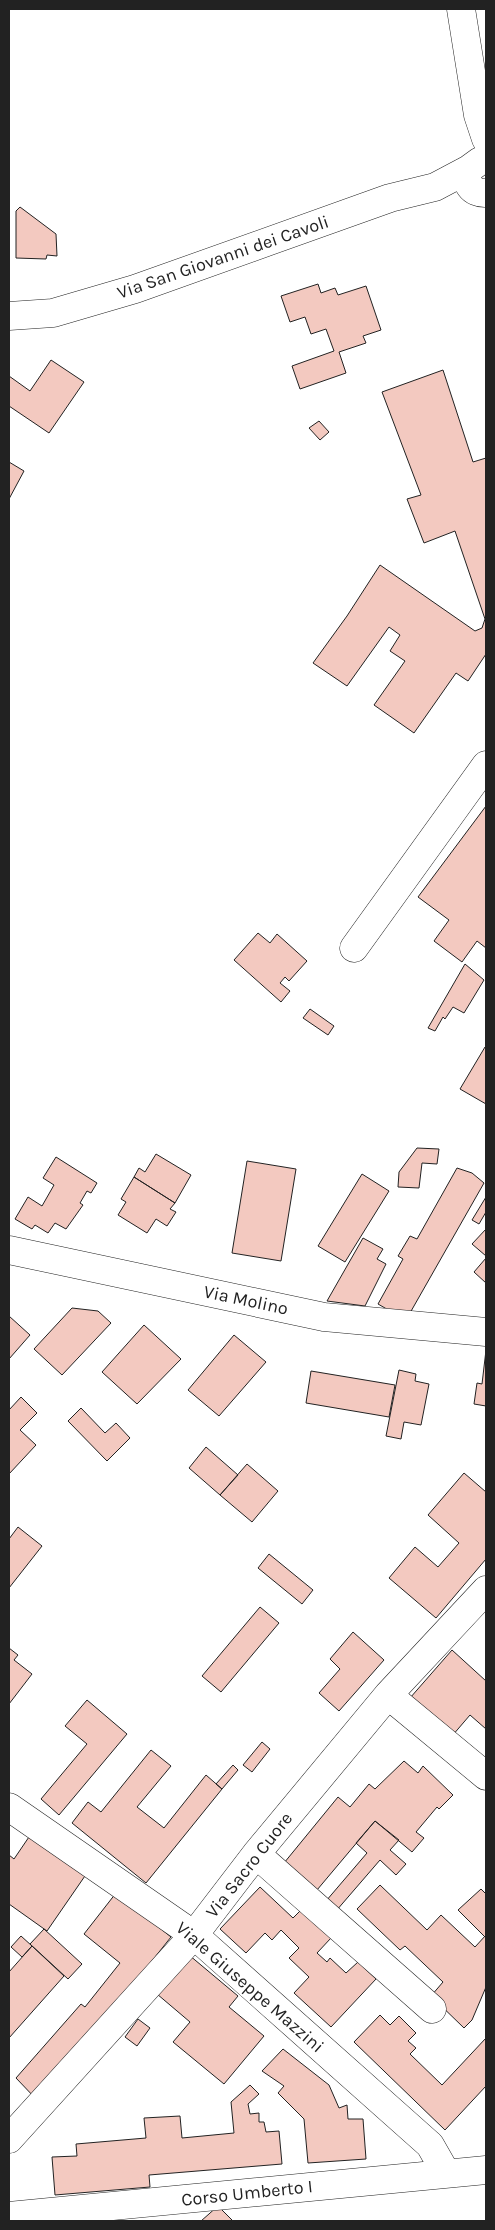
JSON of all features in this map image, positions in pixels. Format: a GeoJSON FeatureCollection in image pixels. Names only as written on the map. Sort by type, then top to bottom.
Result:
{"type":"FeatureCollection","features":[{"type":"Feature","properties":{"kind":"street","name":"Via San Giovanni dei Cavoli"},"geometry":{"type":"LineString","coordinates":[[9,316],[53,313],[135,289],[390,198],[435,187],[478,182],[482,127],[460,9]]}},
{"type":"Feature","properties":{"kind":"street"},"geometry":{"type":"LineString","coordinates":[[354,948],[486,765]]}},
{"type":"Feature","properties":{"kind":"street","name":"Via Molino"},"geometry":{"type":"LineString","coordinates":[[9,1250],[324,1317],[486,1332]]}},
{"type":"Feature","properties":{"kind":"street","name":"Via Sacro Cuore"},"geometry":{"type":"LineString","coordinates":[[9,2139],[194,1935],[256,1854],[388,1695],[486,1590]]}},
{"type":"Feature","properties":{"kind":"street"},"geometry":{"type":"LineString","coordinates":[[388,1695],[486,1776]]}},
{"type":"Feature","properties":{"kind":"street","name":"Viale Giuseppe Mazzini"},"geometry":{"type":"LineString","coordinates":[[9,1807],[194,1935],[430,2145],[446,2173]]}},
{"type":"Feature","properties":{"kind":"street"},"geometry":{"type":"LineString","coordinates":[[256,1854],[432,2008]]}},
{"type":"Feature","properties":{"kind":"street","name":"Corso Umberto I"},"geometry":{"type":"LineString","coordinates":[[9,2216],[486,2170]]}},
{"type":"Feature","properties":{"kind":"building"},"geometry":{"type":"Polygon","coordinates":[[[20,207],[56,234],[57,256],[47,255],[46,259],[16,258],[16,211],[20,207]]]}},
{"type":"Feature","properties":{"kind":"building"},"geometry":{"type":"Polygon","coordinates":[[[318,284],[321,293],[335,288],[338,295],[366,286],[381,330],[363,336],[366,343],[339,352],[346,373],[300,389],[292,366],[334,351],[326,329],[311,334],[305,317],[290,322],[281,296],[318,284]]]}},
{"type":"Feature","properties":{"kind":"building"},"geometry":{"type":"Polygon","coordinates":[[[51,360],[84,382],[49,433],[9,406],[9,376],[30,391],[51,360]]]}},
{"type":"Feature","properties":{"kind":"building"},"geometry":{"type":"Polygon","coordinates":[[[443,370],[473,462],[486,458],[486,654],[468,681],[456,673],[414,733],[374,705],[405,661],[390,651],[400,635],[389,627],[347,686],[313,663],[347,616],[380,565],[475,631],[482,628],[485,619],[455,531],[424,543],[407,499],[421,495],[382,392],[443,370]]]}},
{"type":"Feature","properties":{"kind":"building"},"geometry":{"type":"Polygon","coordinates":[[[319,421],[329,432],[320,440],[309,428],[319,421]]]}},
{"type":"Feature","properties":{"kind":"building"},"geometry":{"type":"Polygon","coordinates":[[[9,462],[24,471],[9,499],[9,462]]]}},
{"type":"Feature","properties":{"kind":"building"},"geometry":{"type":"Polygon","coordinates":[[[486,806],[486,948],[477,941],[462,962],[434,941],[449,920],[418,897],[486,806]]]}},
{"type":"Feature","properties":{"kind":"building"},"geometry":{"type":"Polygon","coordinates":[[[258,933],[270,943],[277,934],[307,961],[289,981],[285,977],[280,983],[290,991],[281,1002],[234,960],[258,933]]]}},
{"type":"Feature","properties":{"kind":"building"},"geometry":{"type":"Polygon","coordinates":[[[465,964],[484,980],[464,1013],[453,1007],[445,1019],[443,1017],[435,1031],[428,1028],[465,964]]]}},
{"type":"Feature","properties":{"kind":"building"},"geometry":{"type":"Polygon","coordinates":[[[310,1009],[334,1026],[328,1035],[303,1018],[310,1009]]]}},
{"type":"Feature","properties":{"kind":"building"},"geometry":{"type":"Polygon","coordinates":[[[486,1048],[486,1104],[460,1089],[486,1048]]]}},
{"type":"Feature","properties":{"kind":"building"},"geometry":{"type":"Polygon","coordinates":[[[417,1148],[439,1149],[437,1164],[422,1163],[419,1188],[398,1187],[399,1172],[417,1148]]]}},
{"type":"Feature","properties":{"kind":"building"},"geometry":{"type":"Polygon","coordinates":[[[156,1154],[191,1175],[175,1203],[134,1177],[139,1168],[145,1172],[156,1154]]]}},
{"type":"Feature","properties":{"kind":"building"},"geometry":{"type":"Polygon","coordinates":[[[56,1157],[97,1183],[91,1193],[87,1191],[80,1203],[83,1205],[66,1229],[55,1223],[48,1233],[35,1225],[32,1229],[15,1219],[28,1197],[42,1206],[54,1185],[43,1178],[56,1157]]]}},
{"type":"Feature","properties":{"kind":"building"},"geometry":{"type":"Polygon","coordinates":[[[247,1161],[296,1169],[281,1261],[232,1253],[247,1161]]]}},
{"type":"Feature","properties":{"kind":"building"},"geometry":{"type":"Polygon","coordinates":[[[457,1168],[472,1173],[484,1183],[406,1320],[378,1304],[403,1259],[398,1256],[410,1236],[417,1239],[457,1168]]]}},
{"type":"Feature","properties":{"kind":"building"},"geometry":{"type":"Polygon","coordinates":[[[362,1174],[389,1191],[345,1262],[318,1246],[362,1174]]]}},
{"type":"Feature","properties":{"kind":"building"},"geometry":{"type":"Polygon","coordinates":[[[134,1177],[175,1203],[170,1209],[176,1212],[167,1226],[156,1219],[147,1233],[118,1215],[126,1202],[121,1199],[134,1177]]]}},
{"type":"Feature","properties":{"kind":"building"},"geometry":{"type":"Polygon","coordinates":[[[486,1197],[486,1212],[479,1224],[472,1220],[486,1197]]]}},
{"type":"Feature","properties":{"kind":"building"},"geometry":{"type":"Polygon","coordinates":[[[486,1229],[486,1256],[472,1244],[486,1229]]]}},
{"type":"Feature","properties":{"kind":"building"},"geometry":{"type":"Polygon","coordinates":[[[363,1238],[383,1249],[377,1259],[386,1264],[365,1306],[327,1301],[363,1238]]]}},
{"type":"Feature","properties":{"kind":"building"},"geometry":{"type":"Polygon","coordinates":[[[486,1258],[486,1283],[474,1272],[486,1258]]]}},
{"type":"Feature","properties":{"kind":"building"},"geometry":{"type":"Polygon","coordinates":[[[72,1308],[98,1311],[111,1323],[62,1375],[34,1349],[72,1308]]]}},
{"type":"Feature","properties":{"kind":"building"},"geometry":{"type":"Polygon","coordinates":[[[9,1316],[30,1335],[9,1359],[9,1316]]]}},
{"type":"Feature","properties":{"kind":"building"},"geometry":{"type":"Polygon","coordinates":[[[144,1325],[181,1359],[137,1404],[102,1372],[144,1325]]]}},
{"type":"Feature","properties":{"kind":"building"},"geometry":{"type":"Polygon","coordinates":[[[234,1335],[266,1362],[219,1416],[188,1390],[234,1335]]]}},
{"type":"Feature","properties":{"kind":"building"},"geometry":{"type":"Polygon","coordinates":[[[486,1350],[486,1406],[474,1404],[477,1383],[482,1384],[486,1350]]]}},
{"type":"Feature","properties":{"kind":"building"},"geometry":{"type":"Polygon","coordinates":[[[399,1370],[416,1374],[415,1381],[429,1384],[421,1425],[404,1422],[401,1439],[386,1436],[399,1370]]]}},
{"type":"Feature","properties":{"kind":"building"},"geometry":{"type":"Polygon","coordinates":[[[311,1371],[395,1385],[389,1417],[306,1403],[311,1371]]]}},
{"type":"Feature","properties":{"kind":"building"},"geometry":{"type":"Polygon","coordinates":[[[21,1397],[37,1413],[20,1430],[36,1445],[9,1474],[9,1410],[21,1397]]]}},
{"type":"Feature","properties":{"kind":"building"},"geometry":{"type":"Polygon","coordinates":[[[81,1408],[105,1433],[116,1423],[130,1438],[107,1461],[68,1421],[81,1408]]]}},
{"type":"Feature","properties":{"kind":"building"},"geometry":{"type":"Polygon","coordinates":[[[206,1447],[238,1475],[220,1495],[189,1468],[206,1447]]]}},
{"type":"Feature","properties":{"kind":"building"},"geometry":{"type":"Polygon","coordinates":[[[247,1464],[278,1491],[252,1522],[220,1495],[247,1464]]]}},
{"type":"Feature","properties":{"kind":"building"},"geometry":{"type":"Polygon","coordinates":[[[464,1473],[486,1492],[486,1559],[436,1618],[389,1578],[415,1547],[438,1567],[459,1543],[428,1515],[464,1473]]]}},
{"type":"Feature","properties":{"kind":"building"},"geometry":{"type":"Polygon","coordinates":[[[18,1527],[42,1546],[9,1588],[9,1539],[18,1527]]]}},
{"type":"Feature","properties":{"kind":"building"},"geometry":{"type":"Polygon","coordinates":[[[269,1554],[313,1590],[302,1604],[258,1568],[269,1554]]]}},
{"type":"Feature","properties":{"kind":"building"},"geometry":{"type":"Polygon","coordinates":[[[260,1607],[279,1623],[221,1692],[202,1676],[260,1607]]]}},
{"type":"Feature","properties":{"kind":"building"},"geometry":{"type":"Polygon","coordinates":[[[353,1632],[384,1660],[339,1711],[319,1693],[340,1669],[330,1659],[353,1632]]]}},
{"type":"Feature","properties":{"kind":"building"},"geometry":{"type":"Polygon","coordinates":[[[9,1648],[18,1655],[14,1660],[32,1674],[9,1704],[9,1648]]]}},
{"type":"Feature","properties":{"kind":"building"},"geometry":{"type":"Polygon","coordinates":[[[452,1650],[486,1681],[486,1729],[470,1715],[452,1736],[410,1698],[452,1650]]]}},
{"type":"Feature","properties":{"kind":"building"},"geometry":{"type":"Polygon","coordinates":[[[87,1700],[127,1734],[59,1815],[41,1799],[87,1744],[65,1726],[87,1700]]]}},
{"type":"Feature","properties":{"kind":"building"},"geometry":{"type":"Polygon","coordinates":[[[262,1742],[270,1749],[252,1772],[243,1765],[262,1742]]]}},
{"type":"Feature","properties":{"kind":"building"},"geometry":{"type":"Polygon","coordinates":[[[151,1750],[171,1766],[137,1807],[164,1828],[206,1775],[222,1789],[146,1883],[72,1823],[88,1802],[101,1812],[151,1750]]]}},
{"type":"Feature","properties":{"kind":"building"},"geometry":{"type":"Polygon","coordinates":[[[404,1761],[418,1773],[423,1766],[453,1795],[439,1809],[437,1807],[416,1832],[424,1838],[412,1852],[375,1821],[317,1890],[284,1863],[338,1797],[350,1807],[369,1784],[375,1789],[404,1761]]]}},
{"type":"Feature","properties":{"kind":"building"},"geometry":{"type":"Polygon","coordinates":[[[233,1765],[238,1770],[222,1789],[216,1784],[233,1765]]]}},
{"type":"Feature","properties":{"kind":"building"},"geometry":{"type":"Polygon","coordinates":[[[375,1821],[399,1840],[390,1850],[406,1864],[396,1875],[380,1860],[336,1911],[326,1901],[367,1853],[356,1843],[375,1821]]]}},
{"type":"Feature","properties":{"kind":"building"},"geometry":{"type":"Polygon","coordinates":[[[31,1834],[87,1873],[47,1931],[9,1904],[9,1855],[14,1859],[31,1834]]]}},
{"type":"Feature","properties":{"kind":"building"},"geometry":{"type":"Polygon","coordinates":[[[380,1885],[427,1930],[441,1915],[475,1947],[486,1935],[486,1987],[472,2020],[464,2028],[431,1996],[443,1982],[405,1946],[400,1950],[357,1909],[380,1885]]]}},
{"type":"Feature","properties":{"kind":"building"},"geometry":{"type":"Polygon","coordinates":[[[260,1887],[293,1918],[301,1910],[331,1938],[317,1953],[327,1962],[330,1958],[346,1973],[358,1962],[376,1979],[331,2027],[294,1993],[309,1977],[289,1958],[299,1948],[281,1930],[272,1940],[265,1933],[246,1953],[220,1929],[260,1887]]]}},
{"type":"Feature","properties":{"kind":"building"},"geometry":{"type":"Polygon","coordinates":[[[481,1889],[486,1894],[485,1937],[458,1910],[481,1889]]]}},
{"type":"Feature","properties":{"kind":"building"},"geometry":{"type":"Polygon","coordinates":[[[116,1893],[171,1937],[104,2021],[37,2100],[16,2078],[81,2004],[85,2007],[120,1963],[84,1934],[116,1893]]]}},
{"type":"Feature","properties":{"kind":"building"},"geometry":{"type":"Polygon","coordinates":[[[44,1929],[82,1964],[68,1979],[30,1944],[44,1929]]]}},
{"type":"Feature","properties":{"kind":"building"},"geometry":{"type":"Polygon","coordinates":[[[21,1936],[32,1946],[22,1957],[11,1947],[21,1936]]]}},
{"type":"Feature","properties":{"kind":"building"},"geometry":{"type":"Polygon","coordinates":[[[32,1946],[64,1976],[9,2038],[9,1972],[32,1946]]]}},
{"type":"Feature","properties":{"kind":"building"},"geometry":{"type":"Polygon","coordinates":[[[189,1955],[238,1996],[229,2007],[264,2036],[224,2084],[173,2042],[190,2022],[157,1994],[189,1955]]]}},
{"type":"Feature","properties":{"kind":"building"},"geometry":{"type":"Polygon","coordinates":[[[380,2015],[390,2025],[399,2016],[416,2033],[408,2041],[416,2048],[410,2054],[442,2085],[486,2038],[486,2086],[445,2130],[354,2042],[380,2015]]]}},
{"type":"Feature","properties":{"kind":"building"},"geometry":{"type":"Polygon","coordinates":[[[138,2019],[150,2028],[137,2046],[125,2037],[138,2019]]]}},
{"type":"Feature","properties":{"kind":"building"},"geometry":{"type":"Polygon","coordinates":[[[283,2049],[329,2085],[339,2108],[347,2105],[348,2119],[363,2119],[366,2159],[308,2163],[304,2119],[278,2093],[284,2086],[262,2071],[283,2049]]]}},
{"type":"Feature","properties":{"kind":"building"},"geometry":{"type":"Polygon","coordinates":[[[250,2085],[259,2094],[248,2104],[250,2114],[259,2113],[259,2122],[264,2122],[266,2132],[279,2131],[282,2164],[149,2175],[150,2187],[55,2195],[52,2157],[77,2156],[76,2144],[146,2138],[144,2118],[180,2116],[182,2138],[234,2133],[231,2102],[250,2085]]]}},
{"type":"Feature","properties":{"kind":"building"},"geometry":{"type":"Polygon","coordinates":[[[218,2206],[233,2221],[201,2221],[218,2206]]]}}]}
